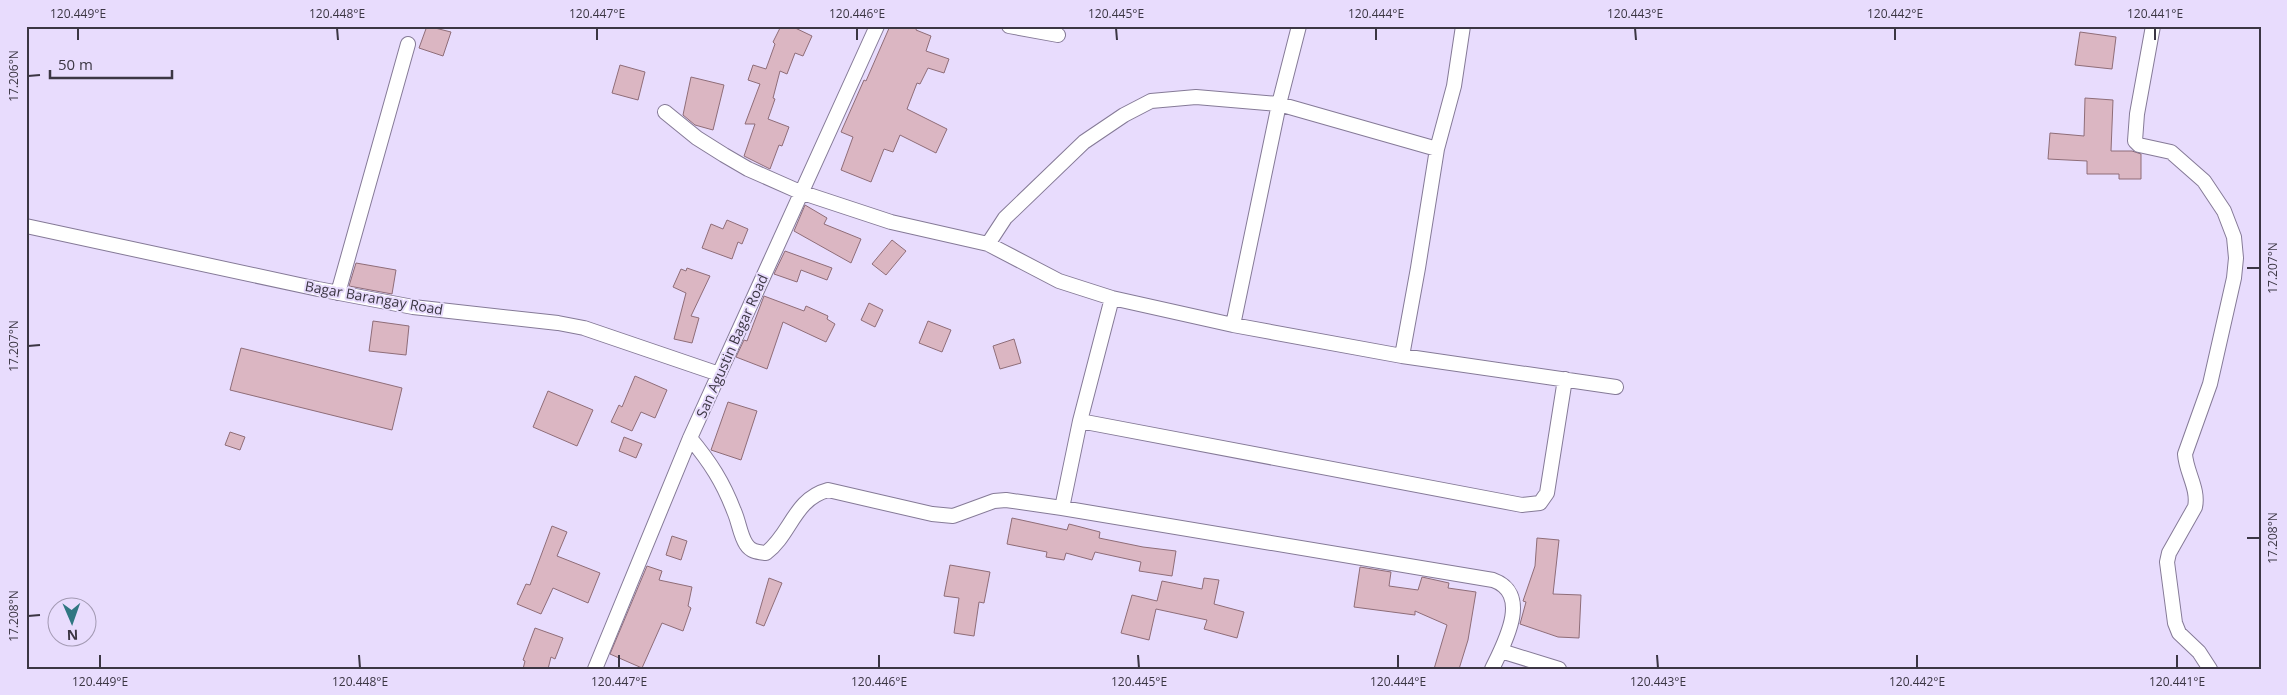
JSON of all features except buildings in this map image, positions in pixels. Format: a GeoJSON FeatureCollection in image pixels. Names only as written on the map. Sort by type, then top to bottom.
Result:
{"type":"FeatureCollection","features":[{"type":"Feature","properties":{"kind":"street","name":"San Agustin Bagar Road"},"geometry":{"type":"LineString","coordinates":[[595,669],[690,438],[800,192],[877,26]]}},
{"type":"Feature","properties":{"kind":"street"},"geometry":{"type":"LineString","coordinates":[[1009,26],[1058,35]]}},
{"type":"Feature","properties":{"kind":"street"},"geometry":{"type":"LineString","coordinates":[[1232,324],[1279,104],[1300,26]]}},
{"type":"Feature","properties":{"kind":"street"},"geometry":{"type":"LineString","coordinates":[[1402,356],[1438,148],[1454,86],[1463,26]]}},
{"type":"Feature","properties":{"kind":"street"},"geometry":{"type":"LineString","coordinates":[[2153,26],[2137,114],[2136,141],[2139,145],[2171,152],[2204,181],[2224,211],[2234,237],[2236,258],[2234,278],[2210,384],[2185,454],[2186,465],[2197,498],[2195,507],[2169,553],[2167,562],[2175,623],[2179,633],[2199,652],[2210,669]]}},
{"type":"Feature","properties":{"kind":"street"},"geometry":{"type":"LineString","coordinates":[[338,293],[408,44]]}},
{"type":"Feature","properties":{"kind":"street"},"geometry":{"type":"LineString","coordinates":[[988,244],[1005,218],[1084,142],[1124,115],[1151,101],[1196,97],[1279,104],[1438,148]]}},
{"type":"Feature","properties":{"kind":"street"},"geometry":{"type":"LineString","coordinates":[[665,112],[697,138],[724,155],[748,169],[800,192],[891,222],[988,244],[1059,281],[1112,298],[1232,324],[1402,356],[1616,387]]}},
{"type":"Feature","properties":{"kind":"street","name":"Bagar Barangay Road"},"geometry":{"type":"LineString","coordinates":[[26,226],[413,308],[567,324],[608,335],[720,374]]}},
{"type":"Feature","properties":{"kind":"street"},"geometry":{"type":"LineString","coordinates":[[1062,508],[1080,421],[1112,298]]}},
{"type":"Feature","properties":{"kind":"street"},"geometry":{"type":"LineString","coordinates":[[1080,421],[1522,505],[1540,503],[1547,493],[1565,379]]}},
{"type":"Feature","properties":{"kind":"street"},"geometry":{"type":"LineString","coordinates":[[690,438],[718,474],[735,513],[745,543],[756,552],[766,553],[775,547],[792,518],[804,503],[817,493],[828,490],[932,514],[953,516],[994,501],[1006,500],[1062,508],[1502,583],[1510,590],[1513,601],[1510,630],[1492,669]]}},
{"type":"Feature","properties":{"kind":"street"},"geometry":{"type":"LineString","coordinates":[[1501,651],[1559,669]]}}]}
